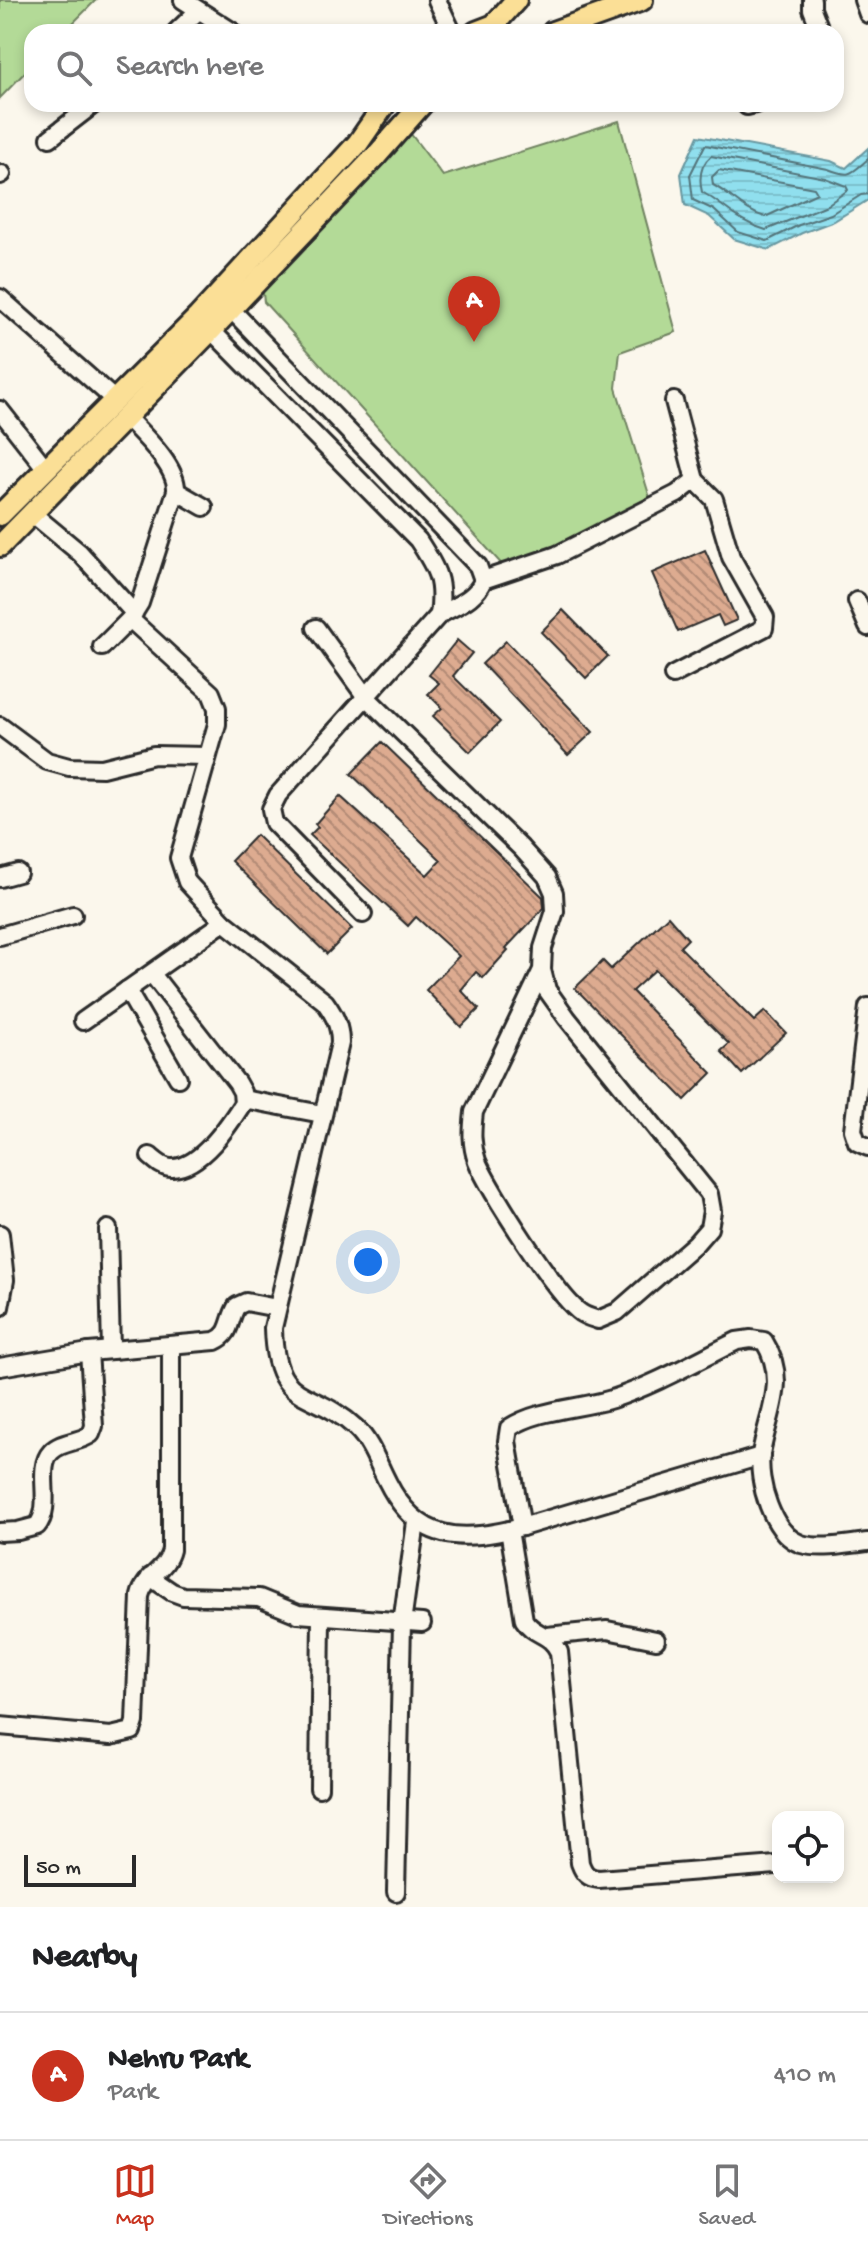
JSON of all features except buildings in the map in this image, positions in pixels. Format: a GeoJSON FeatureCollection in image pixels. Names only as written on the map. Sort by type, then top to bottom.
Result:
{"type":"FeatureCollection","features":[{"type":"Feature","properties":{"kind":"main road"},"geometry":{"type":"LineString","coordinates":[[495,24],[516,0]]}},
{"type":"Feature","properties":{"kind":"main road"},"geometry":{"type":"LineString","coordinates":[[575,24],[642,0]]}},
{"type":"Feature","properties":{"kind":"main road"},"geometry":{"type":"LineString","coordinates":[[0,546],[33,514],[121,409],[205,324],[358,143],[379,112]]}},
{"type":"Feature","properties":{"kind":"main road"},"geometry":{"type":"LineString","coordinates":[[224,302],[377,155],[415,112]]}},
{"type":"Feature","properties":{"kind":"main road"},"geometry":{"type":"LineString","coordinates":[[0,515],[47,470],[121,409]]}},
{"type":"Feature","properties":{"kind":"street"},"geometry":{"type":"LineString","coordinates":[[183,0],[220,24]]}},
{"type":"Feature","properties":{"kind":"street"},"geometry":{"type":"LineString","coordinates":[[437,0],[448,24]]}},
{"type":"Feature","properties":{"kind":"street"},"geometry":{"type":"LineString","coordinates":[[812,0],[818,24]]}},
{"type":"Feature","properties":{"kind":"street"},"geometry":{"type":"LineString","coordinates":[[863,0],[868,14]]}},
{"type":"Feature","properties":{"kind":"street"},"geometry":{"type":"LineString","coordinates":[[184,24],[198,11]]}},
{"type":"Feature","properties":{"kind":"street"},"geometry":{"type":"LineString","coordinates":[[50,138],[84,112]]}},
{"type":"Feature","properties":{"kind":"street"},"geometry":{"type":"LineString","coordinates":[[0,298],[121,409],[171,470],[177,483],[146,584],[132,616],[102,647]]}},
{"type":"Feature","properties":{"kind":"street"},"geometry":{"type":"LineString","coordinates":[[224,302],[478,566],[483,580],[480,590],[468,600],[439,615],[278,795],[271,809],[274,823],[363,914]]}},
{"type":"Feature","properties":{"kind":"street"},"geometry":{"type":"LineString","coordinates":[[205,324],[418,540],[440,577],[442,594],[439,615]]}},
{"type":"Feature","properties":{"kind":"street"},"geometry":{"type":"LineString","coordinates":[[673,675],[764,628],[765,617],[731,557],[714,499],[695,480],[674,401]]}},
{"type":"Feature","properties":{"kind":"street"},"geometry":{"type":"LineString","coordinates":[[0,410],[47,470]]}},
{"type":"Feature","properties":{"kind":"street"},"geometry":{"type":"LineString","coordinates":[[483,580],[557,555],[677,494],[695,480]]}},
{"type":"Feature","properties":{"kind":"street"},"geometry":{"type":"LineString","coordinates":[[176,491],[204,507]]}},
{"type":"Feature","properties":{"kind":"street"},"geometry":{"type":"LineString","coordinates":[[33,514],[80,553],[132,616],[211,693],[217,708],[217,724],[179,858],[187,882],[201,901],[224,922],[325,1002],[340,1029],[340,1043],[273,1328],[274,1356],[279,1372],[288,1384],[345,1418],[359,1431],[402,1507],[416,1522],[435,1532],[458,1537],[484,1537],[515,1529],[761,1456]]}},
{"type":"Feature","properties":{"kind":"street"},"geometry":{"type":"LineString","coordinates":[[857,601],[868,627]]}},
{"type":"Feature","properties":{"kind":"street"},"geometry":{"type":"LineString","coordinates":[[316,628],[366,697],[547,877],[554,893],[555,911],[543,948],[542,970],[547,990],[709,1194],[712,1211],[709,1228],[696,1243],[617,1312],[598,1320],[581,1313],[565,1297],[490,1187],[476,1158],[471,1136],[474,1112],[542,970]]}},
{"type":"Feature","properties":{"kind":"street"},"geometry":{"type":"LineString","coordinates":[[4,735],[47,761],[85,769],[102,768],[154,755],[207,756]]}},
{"type":"Feature","properties":{"kind":"street"},"geometry":{"type":"LineString","coordinates":[[0,878],[18,873]]}},
{"type":"Feature","properties":{"kind":"street"},"geometry":{"type":"LineString","coordinates":[[0,936],[73,915]]}},
{"type":"Feature","properties":{"kind":"street"},"geometry":{"type":"LineString","coordinates":[[83,1021],[224,922]]}},
{"type":"Feature","properties":{"kind":"street"},"geometry":{"type":"LineString","coordinates":[[150,1156],[158,1163],[173,1168],[198,1156],[224,1130],[243,1103],[237,1083],[152,974]]}},
{"type":"Feature","properties":{"kind":"street"},"geometry":{"type":"LineString","coordinates":[[127,990],[178,1078]]}},
{"type":"Feature","properties":{"kind":"street"},"geometry":{"type":"LineString","coordinates":[[868,1007],[853,1130],[857,1142],[868,1147]]}},
{"type":"Feature","properties":{"kind":"street"},"geometry":{"type":"LineString","coordinates":[[243,1099],[322,1114]]}},
{"type":"Feature","properties":{"kind":"street"},"geometry":{"type":"LineString","coordinates":[[108,1229],[111,1350]]}},
{"type":"Feature","properties":{"kind":"street"},"geometry":{"type":"LineString","coordinates":[[0,1234],[5,1280],[0,1307]]}},
{"type":"Feature","properties":{"kind":"street"},"geometry":{"type":"LineString","coordinates":[[0,1367],[89,1352],[171,1346],[224,1337],[237,1306],[246,1302],[277,1308]]}},
{"type":"Feature","properties":{"kind":"street"},"geometry":{"type":"LineString","coordinates":[[772,1865],[590,1879],[580,1863],[559,1652],[554,1641],[529,1628],[524,1620],[507,1441],[509,1428],[533,1417],[587,1406],[635,1391],[737,1341],[764,1341],[773,1356],[776,1372],[776,1391],[761,1456],[765,1494],[772,1514],[783,1533],[799,1543],[822,1547],[868,1542]]}},
{"type":"Feature","properties":{"kind":"street"},"geometry":{"type":"LineString","coordinates":[[0,1726],[111,1736],[132,1731],[135,1722],[140,1596],[143,1585],[168,1561],[171,1550],[171,1346]]}},
{"type":"Feature","properties":{"kind":"street"},"geometry":{"type":"LineString","coordinates":[[0,1532],[37,1526],[44,1511],[46,1459],[61,1444],[79,1441],[91,1434],[94,1426],[89,1352]]}},
{"type":"Feature","properties":{"kind":"street"},"geometry":{"type":"LineString","coordinates":[[396,1892],[402,1623],[416,1522]]}},
{"type":"Feature","properties":{"kind":"street"},"geometry":{"type":"LineString","coordinates":[[150,1577],[183,1596],[259,1598],[271,1600],[288,1611],[422,1623]]}},
{"type":"Feature","properties":{"kind":"street"},"geometry":{"type":"LineString","coordinates":[[319,1788],[321,1616]]}},
{"type":"Feature","properties":{"kind":"street"},"geometry":{"type":"LineString","coordinates":[[547,1636],[607,1630],[656,1640]]}},
{"type":"Feature","properties":{"kind":"green space"},"geometry":{"type":"Polygon","coordinates":[[[0,0],[96,0],[72,24],[24,24],[24,73],[0,98],[0,0]]]}},
{"type":"Feature","properties":{"kind":"green space"},"geometry":{"type":"Polygon","coordinates":[[[619,121],[676,332],[620,352],[616,388],[651,501],[506,569],[264,302],[262,284],[407,129],[443,176],[619,121]]]}},
{"type":"Feature","properties":{"kind":"water"},"geometry":{"type":"Polygon","coordinates":[[[698,136],[831,161],[846,168],[868,148],[868,200],[834,221],[769,250],[734,239],[709,216],[685,205],[681,174],[698,136]]]}},
{"type":"Feature","properties":{"kind":"place","name":"Nehru Park"},"geometry":{"type":"Point","coordinates":[474,342]}}]}
